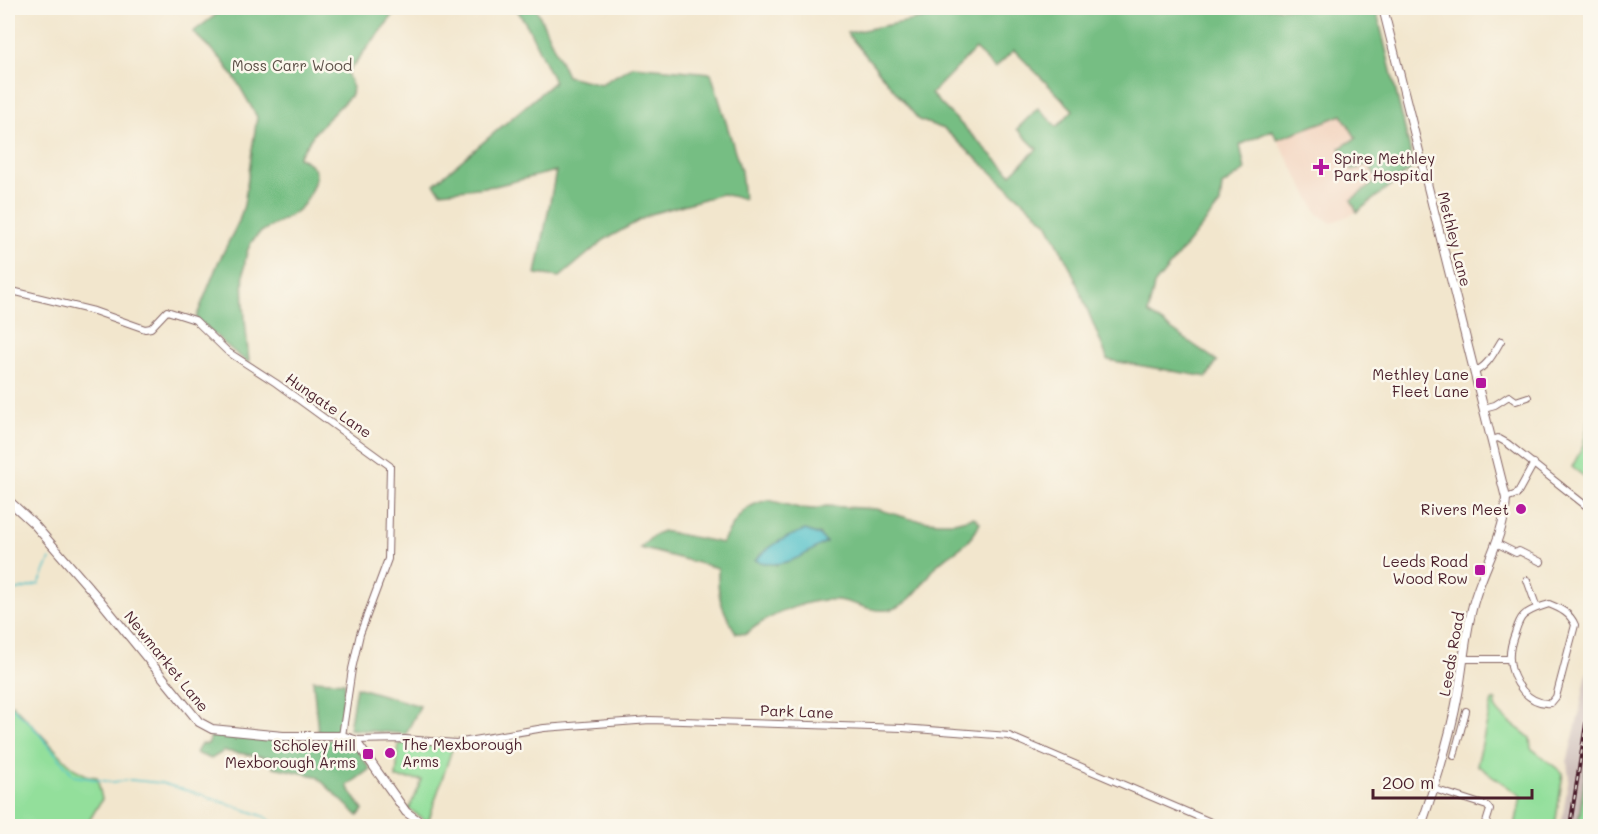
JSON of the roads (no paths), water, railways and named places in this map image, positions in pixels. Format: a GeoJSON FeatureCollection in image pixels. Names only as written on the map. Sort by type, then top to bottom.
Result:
{"type":"FeatureCollection","features":[{"type":"Feature","properties":{"kind":"main road","name":"Methley Lane"},"geometry":{"type":"LineString","coordinates":[[1383,8],[1474,372]]}},
{"type":"Feature","properties":{"kind":"main road","name":"Leeds Road"},"geometry":{"type":"LineString","coordinates":[[1421,826],[1449,734],[1463,659],[1464,640],[1475,598],[1505,513],[1506,498],[1474,372]]}},
{"type":"Feature","properties":{"kind":"main road","name":"Newmarket Lane"},"geometry":{"type":"LineString","coordinates":[[8,501],[33,523],[99,598],[199,722],[212,729],[283,736],[342,736],[355,740]]}},
{"type":"Feature","properties":{"kind":"main road"},"geometry":{"type":"LineString","coordinates":[[355,740],[406,812],[426,826]]}},
{"type":"Feature","properties":{"kind":"street","name":"Hungate Lane"},"geometry":{"type":"LineString","coordinates":[[8,290],[94,311],[144,330],[151,328],[167,311],[195,320],[228,352],[276,382],[390,466],[388,559],[360,634],[342,736]]}},
{"type":"Feature","properties":{"kind":"street"},"geometry":{"type":"LineString","coordinates":[[1474,372],[1482,369],[1490,360],[1500,341]]}},
{"type":"Feature","properties":{"kind":"street"},"geometry":{"type":"LineString","coordinates":[[1484,408],[1495,405],[1505,397],[1509,396],[1516,401],[1528,397]]}},
{"type":"Feature","properties":{"kind":"street"},"geometry":{"type":"LineString","coordinates":[[1492,440],[1498,438],[1507,443],[1590,509]]}},
{"type":"Feature","properties":{"kind":"street"},"geometry":{"type":"LineString","coordinates":[[1506,498],[1516,494],[1534,463]]}},
{"type":"Feature","properties":{"kind":"street"},"geometry":{"type":"LineString","coordinates":[[1496,543],[1516,553],[1519,550],[1540,562]]}},
{"type":"Feature","properties":{"kind":"street"},"geometry":{"type":"LineString","coordinates":[[1527,580],[1537,608]]}},
{"type":"Feature","properties":{"kind":"street"},"geometry":{"type":"LineString","coordinates":[[1549,604],[1571,616],[1575,625],[1556,697],[1551,703],[1540,704],[1522,691],[1512,671],[1510,659],[1511,643],[1521,617],[1549,604]]}},
{"type":"Feature","properties":{"kind":"street"},"geometry":{"type":"LineString","coordinates":[[1463,659],[1510,659]]}},
{"type":"Feature","properties":{"kind":"street","name":"Leeds Road"},"geometry":{"type":"LineString","coordinates":[[1454,756],[1466,711]]}},
{"type":"Feature","properties":{"kind":"street","name":"Park Lane"},"geometry":{"type":"LineString","coordinates":[[355,740],[405,739],[456,743],[544,728],[650,720],[890,727],[1009,736],[1220,826]]}},
{"type":"Feature","properties":{"kind":"street"},"geometry":{"type":"LineString","coordinates":[[1449,734],[1460,736]]}},
{"type":"Feature","properties":{"kind":"street"},"geometry":{"type":"LineString","coordinates":[[1434,789],[1487,806],[1490,810],[1485,826]]}},
{"type":"Feature","properties":{"kind":"water"},"geometry":{"type":"Polygon","coordinates":[[[805,530],[819,535],[826,542],[801,557],[782,563],[764,563],[755,560],[778,542],[805,530]]]}},
{"type":"Feature","properties":{"kind":"waterway"},"geometry":{"type":"LineString","coordinates":[[8,593],[39,584],[50,559]]}},
{"type":"Feature","properties":{"kind":"waterway"},"geometry":{"type":"LineString","coordinates":[[8,704],[31,724],[74,776],[112,782],[131,780],[161,783],[266,817],[276,826]]}},
{"type":"Feature","properties":{"kind":"railway"},"geometry":{"type":"LineString","coordinates":[[1570,826],[1590,698]]}},
{"type":"Feature","properties":{"kind":"place","name":"Spire Methley Park Hospital"},"geometry":{"type":"Point","coordinates":[1321,167]}},
{"type":"Feature","properties":{"kind":"place","name":"Methley Lane Fleet Lane"},"geometry":{"type":"Point","coordinates":[1481,383]}},
{"type":"Feature","properties":{"kind":"place","name":"Rivers Meet"},"geometry":{"type":"Point","coordinates":[1521,509]}},
{"type":"Feature","properties":{"kind":"place","name":"Leeds Road Wood Row"},"geometry":{"type":"Point","coordinates":[1480,570]}},
{"type":"Feature","properties":{"kind":"place","name":"The Mexborough Arms"},"geometry":{"type":"Point","coordinates":[390,753]}},
{"type":"Feature","properties":{"kind":"place","name":"Scholey Hill Mexborough Arms"},"geometry":{"type":"Point","coordinates":[368,754]}},
{"type":"Feature","properties":{"kind":"park label","name":"Moss Carr Wood"},"geometry":{"type":"Point","coordinates":[292,65]}}]}
